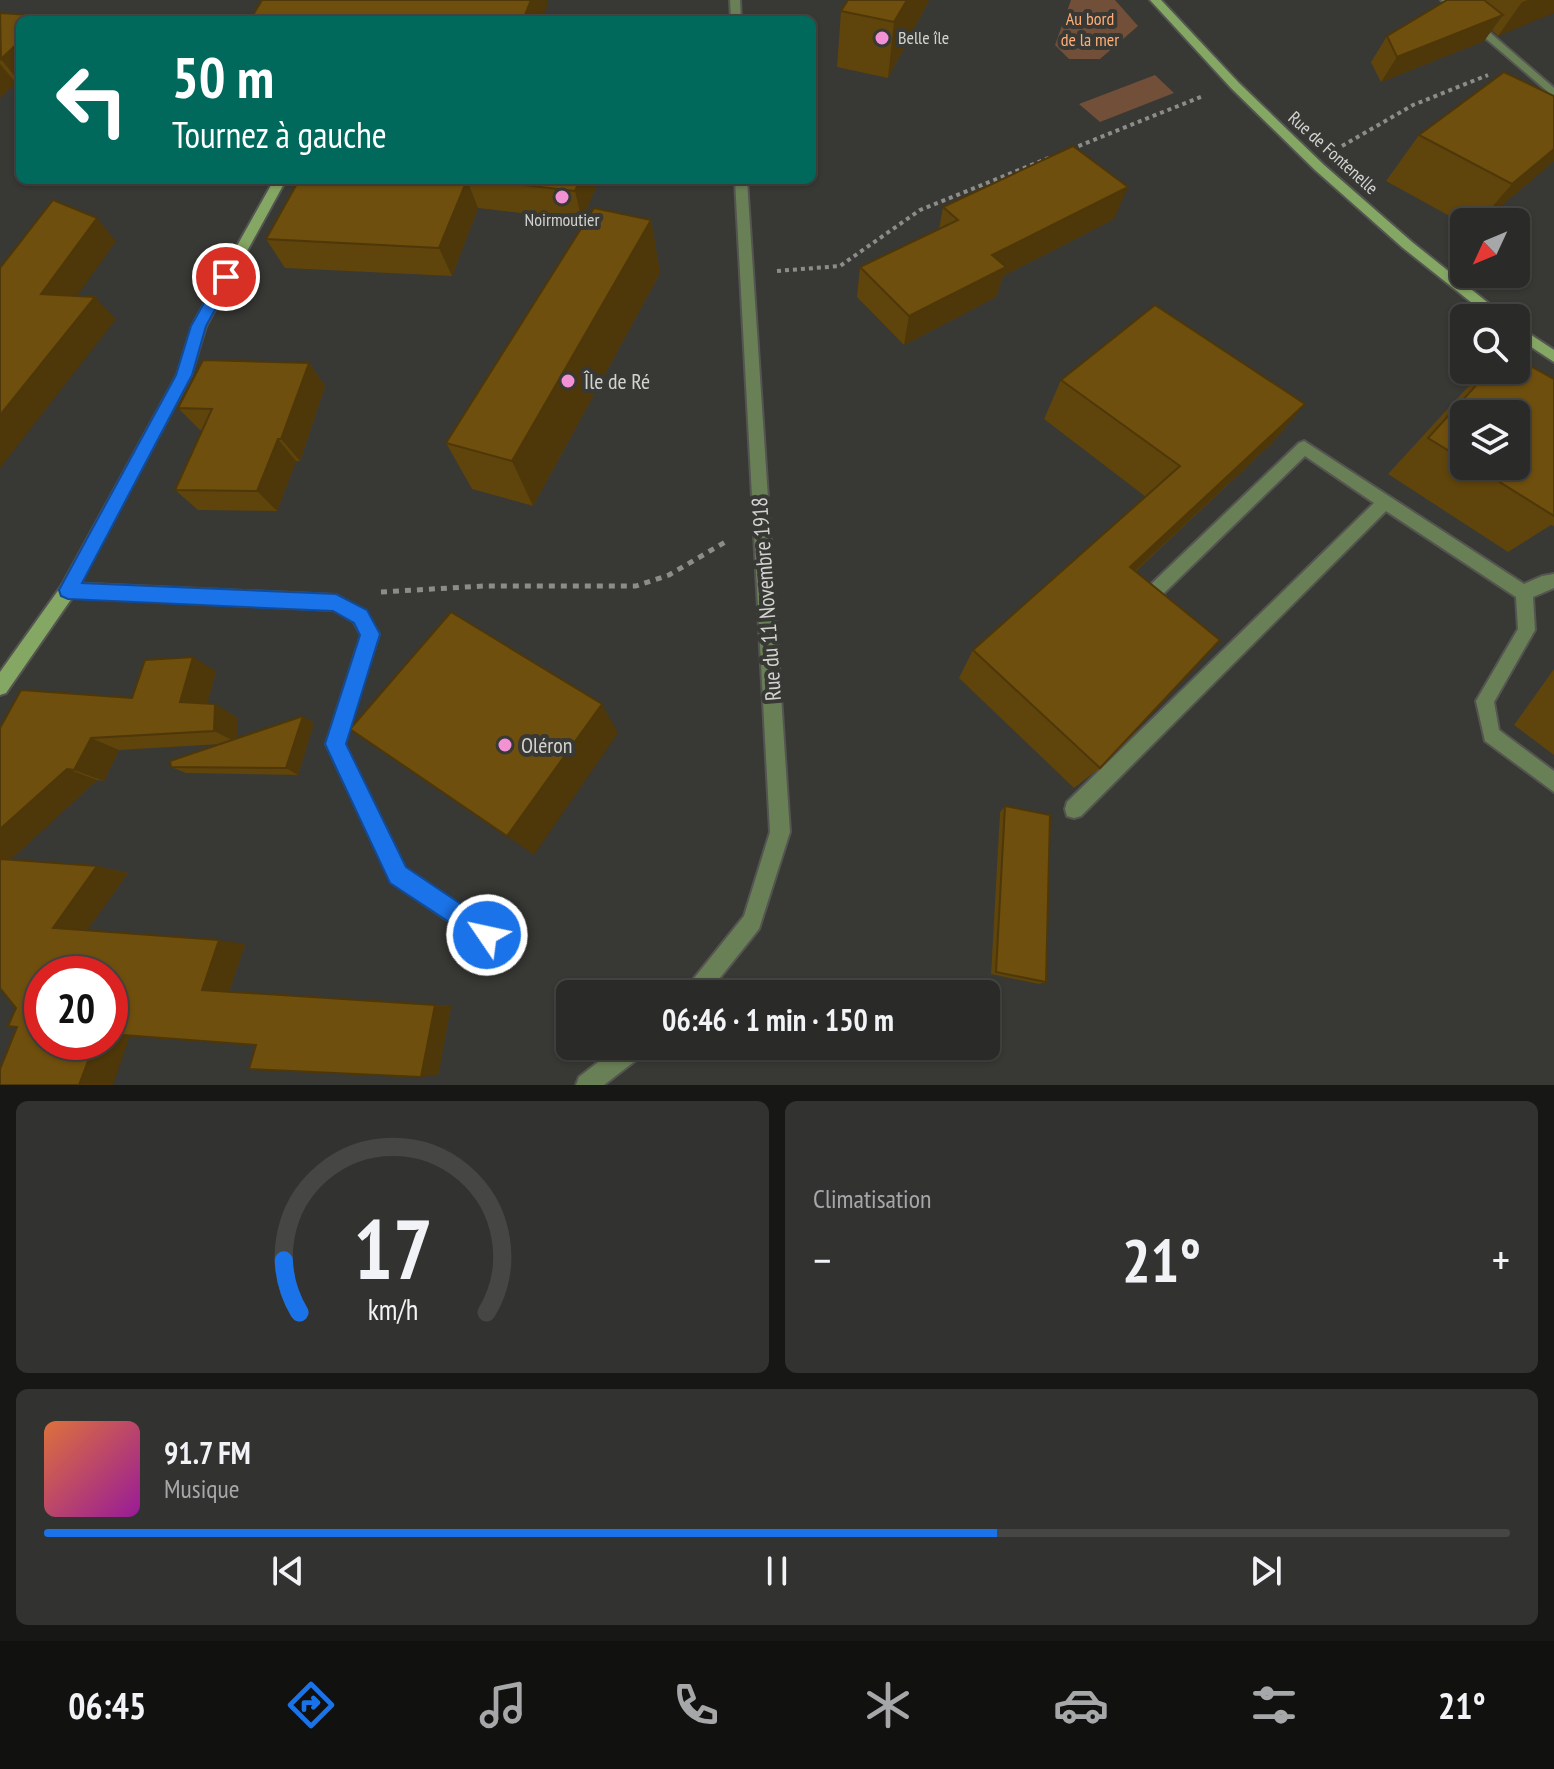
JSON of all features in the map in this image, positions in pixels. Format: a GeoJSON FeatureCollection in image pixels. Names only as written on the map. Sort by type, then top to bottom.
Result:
{"type":"FeatureCollection","features":[{"type":"Feature","properties":{"kind":"street","name":"Rue de Fontenelle"},"geometry":{"type":"LineString","coordinates":[[1155,0],[1234,86],[1310,157],[1483,304]]}},
{"type":"Feature","properties":{"kind":"street"},"geometry":{"type":"LineString","coordinates":[[1446,0],[1554,94]]}},
{"type":"Feature","properties":{"kind":"street"},"geometry":{"type":"LineString","coordinates":[[0,687],[68,590],[184,375],[199,326],[278,184]]}},
{"type":"Feature","properties":{"kind":"street","name":"Rue du 11 Novembre 1918"},"geometry":{"type":"LineString","coordinates":[[705,980],[752,922],[780,832],[741,184]]}},
{"type":"Feature","properties":{"kind":"street"},"geometry":{"type":"LineString","coordinates":[[1530,340],[1554,357]]}},
{"type":"Feature","properties":{"kind":"street"},"geometry":{"type":"LineString","coordinates":[[1173,613],[1152,594],[1304,447],[1524,593]]}},
{"type":"Feature","properties":{"kind":"street"},"geometry":{"type":"LineString","coordinates":[[1074,809],[1220,655],[1385,502]]}},
{"type":"Feature","properties":{"kind":"street"},"geometry":{"type":"LineString","coordinates":[[1524,593],[1542,583],[1554,581]]}},
{"type":"Feature","properties":{"kind":"street"},"geometry":{"type":"LineString","coordinates":[[68,590],[336,603],[360,617],[370,634],[335,744],[398,875],[487,935]]}},
{"type":"Feature","properties":{"kind":"street"},"geometry":{"type":"LineString","coordinates":[[1524,593],[1527,630],[1485,701],[1491,735],[1554,783]]}},
{"type":"Feature","properties":{"kind":"street"},"geometry":{"type":"LineString","coordinates":[[587,1085],[618,1060]]}},
{"type":"Feature","properties":{"kind":"path"},"geometry":{"type":"LineString","coordinates":[[1310,157],[1339,149],[1413,105],[1518,63]]}},
{"type":"Feature","properties":{"kind":"path"},"geometry":{"type":"LineString","coordinates":[[1067,151],[1234,86]]}},
{"type":"Feature","properties":{"kind":"path"},"geometry":{"type":"LineString","coordinates":[[746,274],[840,266],[920,210],[1053,156]]}},
{"type":"Feature","properties":{"kind":"path"},"geometry":{"type":"LineString","coordinates":[[350,612],[376,592],[484,586],[636,586],[669,575],[761,520]]}},
{"type":"Feature","properties":{"kind":"green space","name":"Au bord de la mer"},"geometry":{"type":"Polygon","coordinates":[[[1071,0],[1115,0],[1138,26],[1100,59],[1069,59],[1055,45],[1071,0]]]}},
{"type":"Feature","properties":{"kind":"green space"},"geometry":{"type":"Polygon","coordinates":[[[1155,75],[1174,93],[1100,122],[1079,104],[1155,75]]]}},
{"type":"Feature","properties":{"kind":"building"},"geometry":{"type":"Polygon","coordinates":[[[262,0],[531,0],[525,16],[252,16],[262,0]]]}},
{"type":"Feature","properties":{"kind":"building"},"geometry":{"type":"Polygon","coordinates":[[[848,0],[907,0],[894,22],[841,11],[848,0]]]}},
{"type":"Feature","properties":{"kind":"building"},"geometry":{"type":"Polygon","coordinates":[[[1447,0],[1484,0],[1503,15],[1397,57],[1387,36],[1447,0]]]}},
{"type":"Feature","properties":{"kind":"building"},"geometry":{"type":"Polygon","coordinates":[[[0,13],[46,16],[16,16],[16,45],[1,59],[0,13]]]}},
{"type":"Feature","properties":{"kind":"building"},"geometry":{"type":"Polygon","coordinates":[[[1504,72],[1554,96],[1554,149],[1512,184],[1419,135],[1504,72]]]}},
{"type":"Feature","properties":{"kind":"building"},"geometry":{"type":"Polygon","coordinates":[[[1073,146],[1128,187],[992,255],[1006,267],[909,316],[860,267],[958,220],[943,207],[1073,146]]]}},
{"type":"Feature","properties":{"kind":"building"},"geometry":{"type":"Polygon","coordinates":[[[297,184],[465,184],[439,248],[266,239],[297,184]]]}},
{"type":"Feature","properties":{"kind":"building"},"geometry":{"type":"Polygon","coordinates":[[[515,184],[578,184],[575,191],[515,184]]]}},
{"type":"Feature","properties":{"kind":"building"},"geometry":{"type":"Polygon","coordinates":[[[53,200],[97,218],[41,294],[95,297],[0,415],[0,268],[53,200]]]}},
{"type":"Feature","properties":{"kind":"building"},"geometry":{"type":"Polygon","coordinates":[[[594,208],[651,220],[512,461],[446,443],[594,208]]]}},
{"type":"Feature","properties":{"kind":"building"},"geometry":{"type":"Polygon","coordinates":[[[1155,305],[1305,404],[1130,567],[1220,640],[1100,768],[973,650],[1180,466],[1061,380],[1155,305]]]}},
{"type":"Feature","properties":{"kind":"building"},"geometry":{"type":"Polygon","coordinates":[[[203,360],[309,363],[281,439],[278,439],[257,491],[175,490],[212,409],[178,408],[203,360]]]}},
{"type":"Feature","properties":{"kind":"building"},"geometry":{"type":"Polygon","coordinates":[[[1530,366],[1554,379],[1554,516],[1496,480],[1530,480],[1530,400],[1463,400],[1477,384],[1530,384],[1530,366]]]}},
{"type":"Feature","properties":{"kind":"building"},"geometry":{"type":"Polygon","coordinates":[[[1450,414],[1450,451],[1428,438],[1450,414]]]}},
{"type":"Feature","properties":{"kind":"building","name":"Oléron"},"geometry":{"type":"Polygon","coordinates":[[[451,612],[602,704],[507,836],[350,729],[451,612]]]}},
{"type":"Feature","properties":{"kind":"building"},"geometry":{"type":"Polygon","coordinates":[[[193,657],[180,702],[215,704],[214,731],[91,738],[74,770],[67,769],[0,829],[0,728],[21,690],[132,698],[145,660],[193,657]]]}},
{"type":"Feature","properties":{"kind":"building"},"geometry":{"type":"Polygon","coordinates":[[[303,716],[286,768],[171,767],[170,761],[303,716]]]}},
{"type":"Feature","properties":{"kind":"building"},"geometry":{"type":"Polygon","coordinates":[[[1005,806],[1050,815],[1046,982],[996,972],[1005,806]]]}},
{"type":"Feature","properties":{"kind":"building"},"geometry":{"type":"Polygon","coordinates":[[[0,859],[97,866],[53,928],[219,940],[202,990],[435,1005],[421,1077],[249,1069],[256,1045],[128,1035],[128,956],[24,956],[24,1060],[88,1060],[79,1085],[0,1085],[0,1069],[17,1027],[8,1026],[16,1008],[0,988],[0,859]]]}},
{"type":"Feature","properties":{"kind":"place","name":"Belle île"},"geometry":{"type":"Point","coordinates":[882,38]}},
{"type":"Feature","properties":{"kind":"place","name":"Noirmoutier"},"geometry":{"type":"Point","coordinates":[562,197]}},
{"type":"Feature","properties":{"kind":"place","name":"Île de Ré"},"geometry":{"type":"Point","coordinates":[568,381]}},
{"type":"Feature","properties":{"kind":"place","name":"Oléron"},"geometry":{"type":"Point","coordinates":[505,745]}},
{"type":"Feature","properties":{"kind":"route"},"geometry":{"type":"LineString","coordinates":[[226,277],[199,326],[184,375],[68,590],[336,603],[360,617],[370,634],[335,744],[398,875],[487,935]]}}]}
